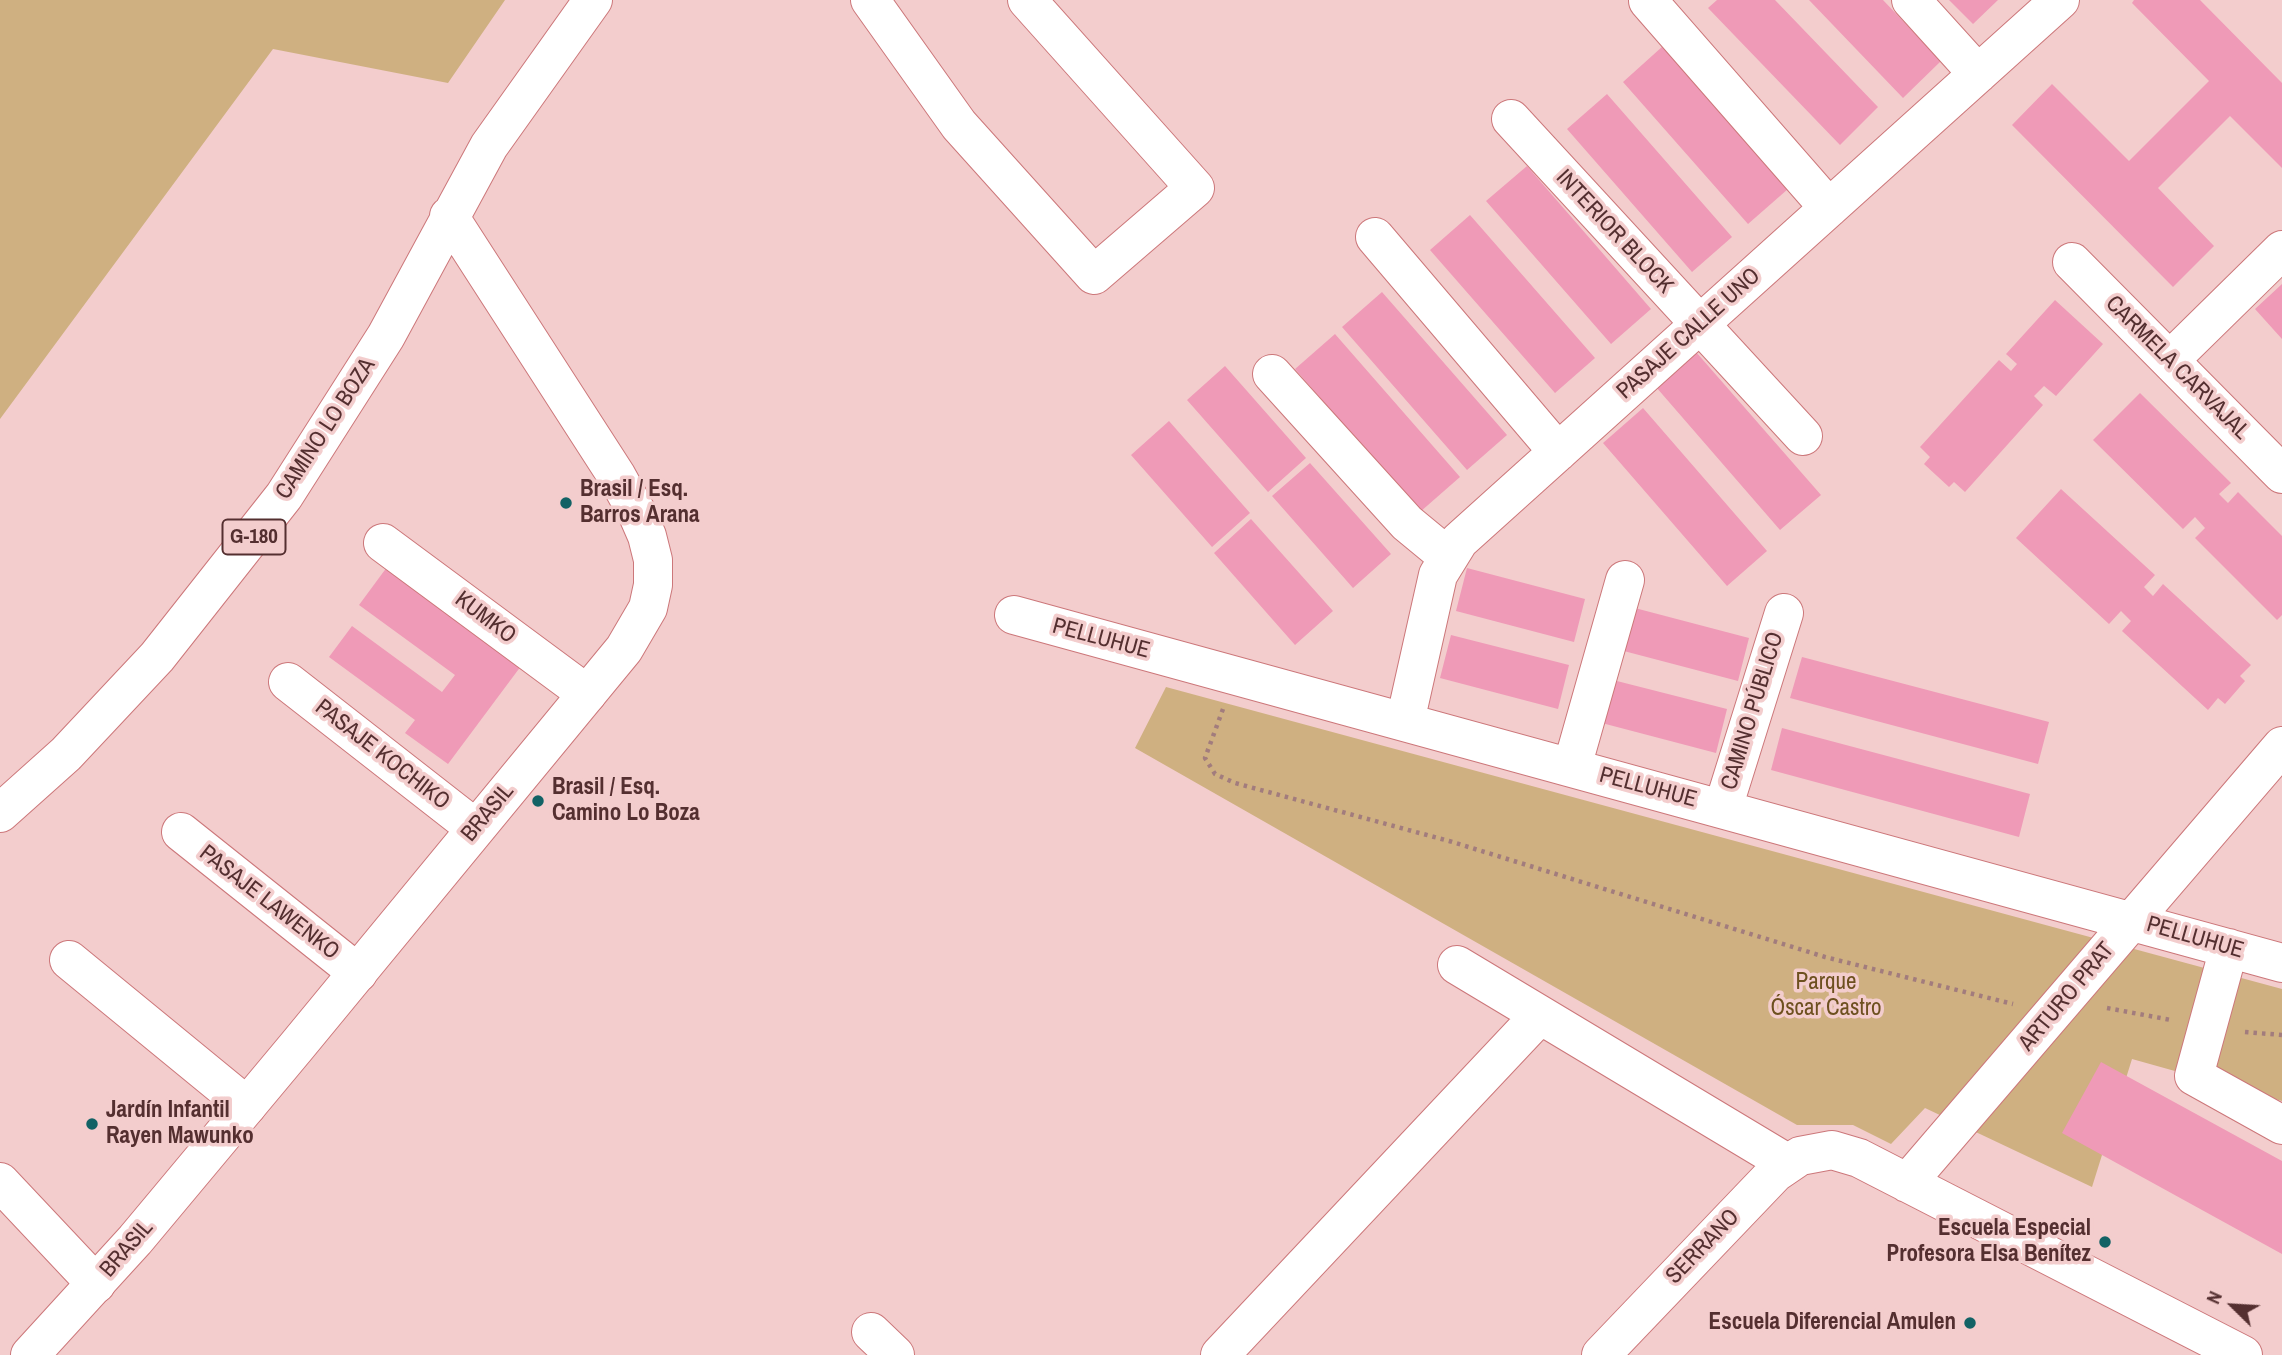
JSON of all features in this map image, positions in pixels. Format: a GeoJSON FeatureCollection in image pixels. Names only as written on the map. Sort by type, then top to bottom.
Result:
{"type":"FeatureCollection","features":[{"type":"Feature","properties":{"kind":"street","name":"CAMINO LO BOZA"},"geometry":{"type":"LineString","coordinates":[[0,814],[66,754],[112,707],[157,657],[243,551],[349,399],[489,146],[593,0]]}},
{"type":"Feature","properties":{"kind":"street"},"geometry":{"type":"LineString","coordinates":[[870,0],[960,125],[1094,275],[1195,188],[1027,0]]}},
{"type":"Feature","properties":{"kind":"street"},"geometry":{"type":"LineString","coordinates":[[1911,0],[1978,74]]}},
{"type":"Feature","properties":{"kind":"street","name":"PASAJE CALLE UNO"},"geometry":{"type":"LineString","coordinates":[[1405,722],[1438,575],[1447,556],[1459,541],[2060,0]]}},
{"type":"Feature","properties":{"kind":"street"},"geometry":{"type":"LineString","coordinates":[[1648,1],[1829,208]]}},
{"type":"Feature","properties":{"kind":"street","name":"INTERIOR BLOCK"},"geometry":{"type":"LineString","coordinates":[[1511,120],[1803,436]]}},
{"type":"Feature","properties":{"kind":"street","name":"BRASIL"},"geometry":{"type":"LineString","coordinates":[[30,1355],[96,1284],[358,973],[587,694],[638,629],[648,608],[653,585],[653,560],[647,536],[616,475],[449,216]]}},
{"type":"Feature","properties":{"kind":"street"},"geometry":{"type":"LineString","coordinates":[[1375,237],[1558,452]]}},
{"type":"Feature","properties":{"kind":"street"},"geometry":{"type":"LineString","coordinates":[[2170,360],[2282,250]]}},
{"type":"Feature","properties":{"kind":"street","name":"CARMELA CARVAJAL"},"geometry":{"type":"LineString","coordinates":[[2072,262],[2282,474]]}},
{"type":"Feature","properties":{"kind":"street"},"geometry":{"type":"LineString","coordinates":[[1272,374],[1407,523],[1447,556]]}},
{"type":"Feature","properties":{"kind":"street","name":"KUMKO"},"geometry":{"type":"LineString","coordinates":[[383,543],[587,694]]}},
{"type":"Feature","properties":{"kind":"street"},"geometry":{"type":"LineString","coordinates":[[1572,767],[1625,580]]}},
{"type":"Feature","properties":{"kind":"street","name":"CAMINO PÚBLICO"},"geometry":{"type":"LineString","coordinates":[[1723,808],[1784,613]]}},
{"type":"Feature","properties":{"kind":"street","name":"PELLUHUE"},"geometry":{"type":"LineString","coordinates":[[1014,615],[2282,963]]}},
{"type":"Feature","properties":{"kind":"street","name":"PASAJE KOCHIKO"},"geometry":{"type":"LineString","coordinates":[[288,682],[475,828]]}},
{"type":"Feature","properties":{"kind":"street","name":"ARTURO PRAT"},"geometry":{"type":"LineString","coordinates":[[1907,1183],[2132,920],[2276,762]]}},
{"type":"Feature","properties":{"kind":"street","name":"PASAJE LAWENKO"},"geometry":{"type":"LineString","coordinates":[[181,832],[358,973]]}},
{"type":"Feature","properties":{"kind":"street"},"geometry":{"type":"LineString","coordinates":[[2229,947],[2194,1076],[2282,1125]]}},
{"type":"Feature","properties":{"kind":"street"},"geometry":{"type":"LineString","coordinates":[[69,960],[247,1106]]}},
{"type":"Feature","properties":{"kind":"street"},"geometry":{"type":"LineString","coordinates":[[1457,965],[1540,1015],[1800,1157],[1832,1150],[1845,1153],[2243,1355]]}},
{"type":"Feature","properties":{"kind":"street"},"geometry":{"type":"LineString","coordinates":[[1220,1355],[1540,1015]]}},
{"type":"Feature","properties":{"kind":"street","name":"SERRANO"},"geometry":{"type":"LineString","coordinates":[[1601,1355],[1800,1157]]}},
{"type":"Feature","properties":{"kind":"street"},"geometry":{"type":"LineString","coordinates":[[0,1182],[96,1284]]}},
{"type":"Feature","properties":{"kind":"path"},"geometry":{"type":"LineString","coordinates":[[1235,676],[1205,758],[1215,774],[1235,783],[1449,841],[1825,957],[2053,1014],[2111,1008],[2207,1027],[2282,1035]]}},
{"type":"Feature","properties":{"kind":"green space"},"geometry":{"type":"Polygon","coordinates":[[[0,0],[505,0],[448,83],[273,49],[0,419],[0,0]]]}},
{"type":"Feature","properties":{"kind":"green space","name":"Parque Óscar Castro"},"geometry":{"type":"Polygon","coordinates":[[[1166,687],[2282,989],[2282,1101],[2132,1059],[2092,1187],[1925,1108],[1891,1144],[1853,1125],[1797,1125],[1135,748],[1166,687]]]}},
{"type":"Feature","properties":{"kind":"building"},"geometry":{"type":"Polygon","coordinates":[[[1717,0],[1775,0],[1878,107],[1840,145],[1708,8],[1717,0]]]}},
{"type":"Feature","properties":{"kind":"building"},"geometry":{"type":"Polygon","coordinates":[[[1809,0],[1883,0],[1941,61],[1903,98],[1809,0]]]}},
{"type":"Feature","properties":{"kind":"building"},"geometry":{"type":"Polygon","coordinates":[[[1949,0],[1998,0],[1973,24],[1949,0]]]}},
{"type":"Feature","properties":{"kind":"building"},"geometry":{"type":"Polygon","coordinates":[[[2134,0],[2200,0],[2282,83],[2282,168],[2230,116],[2158,188],[2214,246],[2173,287],[2012,125],[2052,84],[2129,161],[2209,81],[2132,3],[2134,0]]]}},
{"type":"Feature","properties":{"kind":"building"},"geometry":{"type":"Polygon","coordinates":[[[1663,46],[1788,189],[1748,224],[1623,82],[1663,46]]]}},
{"type":"Feature","properties":{"kind":"building"},"geometry":{"type":"Polygon","coordinates":[[[1607,94],[1732,237],[1692,272],[1567,129],[1607,94]]]}},
{"type":"Feature","properties":{"kind":"building"},"geometry":{"type":"Polygon","coordinates":[[[1527,166],[1651,309],[1611,344],[1486,201],[1527,166]]]}},
{"type":"Feature","properties":{"kind":"building"},"geometry":{"type":"Polygon","coordinates":[[[1470,215],[1595,358],[1555,393],[1430,250],[1470,215]]]}},
{"type":"Feature","properties":{"kind":"building"},"geometry":{"type":"Polygon","coordinates":[[[2282,284],[2282,339],[2255,309],[2282,284]]]}},
{"type":"Feature","properties":{"kind":"building"},"geometry":{"type":"Polygon","coordinates":[[[1382,292],[1507,435],[1467,470],[1342,327],[1382,292]]]}},
{"type":"Feature","properties":{"kind":"building"},"geometry":{"type":"Polygon","coordinates":[[[2055,300],[2103,344],[2056,396],[2044,386],[2034,396],[2043,405],[1965,492],[1954,482],[1949,487],[1924,464],[1930,457],[1920,447],[1999,360],[2011,371],[2017,364],[2006,354],[2055,300]]]}},
{"type":"Feature","properties":{"kind":"building"},"geometry":{"type":"Polygon","coordinates":[[[1335,334],[1460,477],[1420,512],[1295,369],[1335,334]]]}},
{"type":"Feature","properties":{"kind":"building"},"geometry":{"type":"Polygon","coordinates":[[[1696,352],[1821,495],[1780,530],[1656,387],[1696,352]]]}},
{"type":"Feature","properties":{"kind":"building"},"geometry":{"type":"Polygon","coordinates":[[[1225,366],[1306,458],[1268,492],[1187,400],[1225,366]]]}},
{"type":"Feature","properties":{"kind":"building"},"geometry":{"type":"Polygon","coordinates":[[[2140,393],[2231,483],[2219,494],[2228,503],[2238,492],[2282,536],[2282,615],[2277,620],[2195,538],[2205,528],[2195,517],[2183,529],[2093,440],[2140,393]]]}},
{"type":"Feature","properties":{"kind":"building"},"geometry":{"type":"Polygon","coordinates":[[[1643,408],[1767,551],[1727,586],[1603,443],[1643,408]]]}},
{"type":"Feature","properties":{"kind":"building"},"geometry":{"type":"Polygon","coordinates":[[[1169,421],[1250,513],[1212,547],[1131,455],[1169,421]]]}},
{"type":"Feature","properties":{"kind":"building"},"geometry":{"type":"Polygon","coordinates":[[[1310,463],[1391,554],[1353,588],[1272,496],[1310,463]]]}},
{"type":"Feature","properties":{"kind":"building"},"geometry":{"type":"Polygon","coordinates":[[[2061,489],[2155,575],[2144,587],[2153,596],[2163,584],[2251,665],[2240,676],[2245,681],[2225,704],[2218,698],[2208,710],[2122,631],[2131,621],[2121,611],[2109,624],[2016,538],[2061,489]]]}},
{"type":"Feature","properties":{"kind":"building"},"geometry":{"type":"Polygon","coordinates":[[[1251,519],[1333,611],[1295,645],[1214,553],[1251,519]]]}},
{"type":"Feature","properties":{"kind":"building"},"geometry":{"type":"Polygon","coordinates":[[[390,563],[524,662],[448,764],[405,733],[415,720],[329,657],[352,626],[442,692],[455,675],[359,605],[390,563]]]}},
{"type":"Feature","properties":{"kind":"building"},"geometry":{"type":"Polygon","coordinates":[[[1467,568],[1585,599],[1574,642],[1456,611],[1467,568]]]}},
{"type":"Feature","properties":{"kind":"building"},"geometry":{"type":"Polygon","coordinates":[[[1631,607],[1749,638],[1738,681],[1620,650],[1631,607]]]}},
{"type":"Feature","properties":{"kind":"building"},"geometry":{"type":"Polygon","coordinates":[[[1451,635],[1569,665],[1558,709],[1440,678],[1451,635]]]}},
{"type":"Feature","properties":{"kind":"building"},"geometry":{"type":"Polygon","coordinates":[[[1802,657],[2049,722],[2038,764],[1790,698],[1802,657]]]}},
{"type":"Feature","properties":{"kind":"building"},"geometry":{"type":"Polygon","coordinates":[[[1609,679],[1727,709],[1716,753],[1598,722],[1609,679]]]}},
{"type":"Feature","properties":{"kind":"building"},"geometry":{"type":"Polygon","coordinates":[[[1782,728],[2030,794],[2019,837],[1771,770],[1782,728]]]}},
{"type":"Feature","properties":{"kind":"building"},"geometry":{"type":"Polygon","coordinates":[[[2101,1062],[2282,1161],[2282,1254],[2062,1133],[2101,1062]]]}},
{"type":"Feature","properties":{"kind":"place","name":"Brasil / Esq. Barros Arana"},"geometry":{"type":"Point","coordinates":[566,503]}},
{"type":"Feature","properties":{"kind":"place","name":"Brasil / Esq. Camino Lo Boza"},"geometry":{"type":"Point","coordinates":[538,801]}},
{"type":"Feature","properties":{"kind":"place","name":"Jardín Infantil Rayen Mawunko"},"geometry":{"type":"Point","coordinates":[92,1124]}},
{"type":"Feature","properties":{"kind":"place","name":"Escuela Especial Profesora Elsa Benítez"},"geometry":{"type":"Point","coordinates":[2105,1242]}},
{"type":"Feature","properties":{"kind":"place","name":"Escuela Diferencial Amulen"},"geometry":{"type":"Point","coordinates":[1970,1323]}}]}
